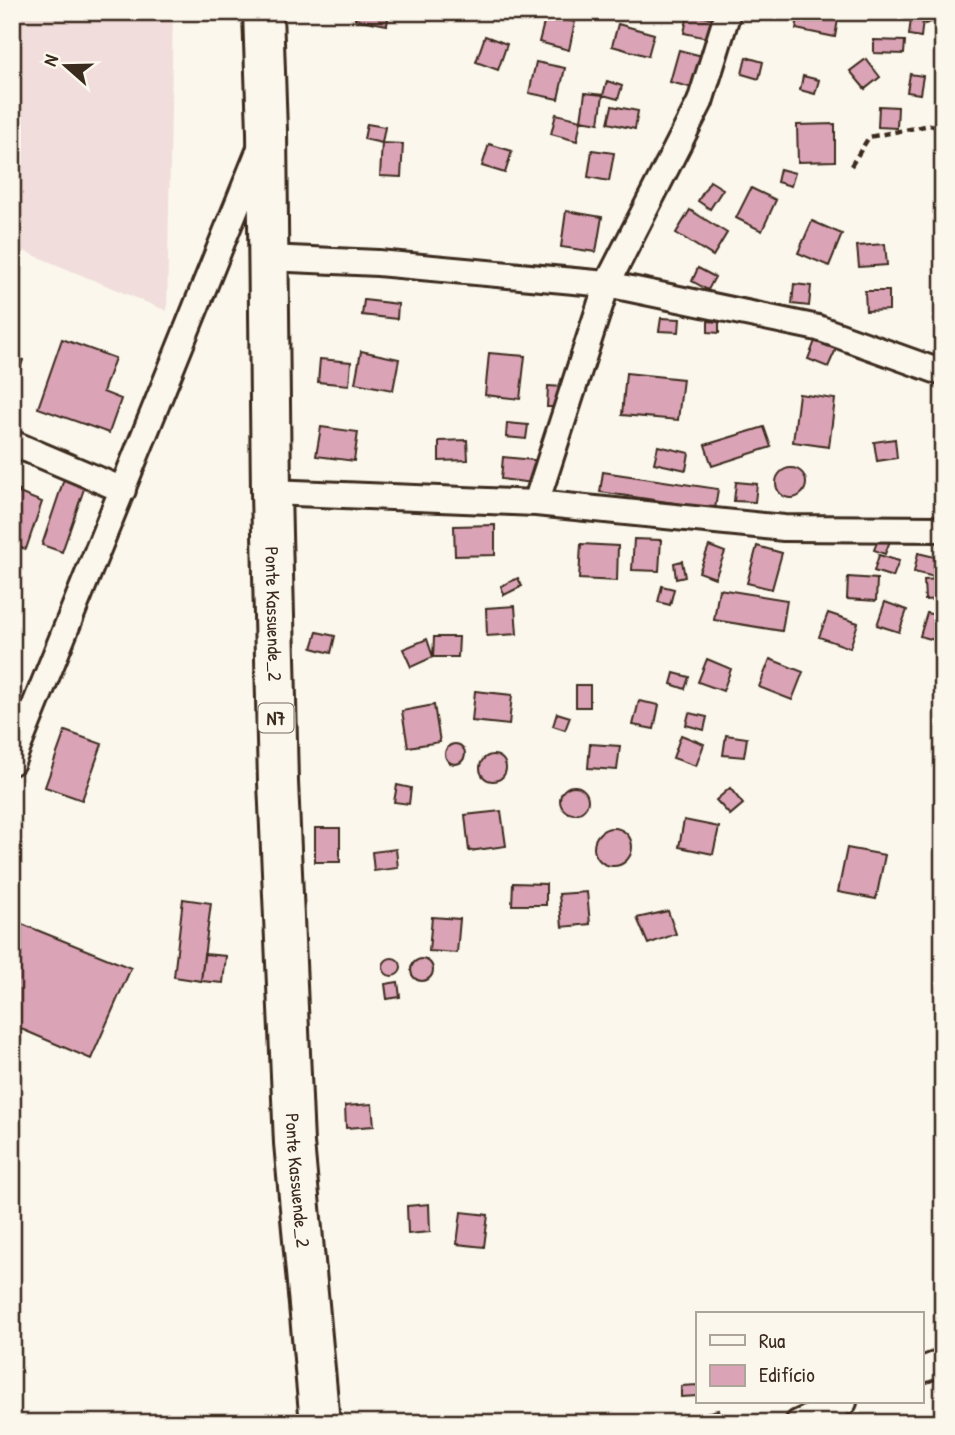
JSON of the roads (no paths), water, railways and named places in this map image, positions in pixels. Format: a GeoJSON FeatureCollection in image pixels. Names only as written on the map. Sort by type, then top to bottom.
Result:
{"type":"FeatureCollection","features":[{"type":"Feature","properties":{"kind":"highway","name":"Ponte Kassuende_2"},"geometry":{"type":"LineString","coordinates":[[262,12],[267,132],[278,782],[294,1143],[320,1423]]}},
{"type":"Feature","properties":{"kind":"street"},"geometry":{"type":"LineString","coordinates":[[536,503],[607,284],[700,102],[728,12]]}},
{"type":"Feature","properties":{"kind":"street"},"geometry":{"type":"LineString","coordinates":[[12,762],[267,132]]}},
{"type":"Feature","properties":{"kind":"street"},"geometry":{"type":"LineString","coordinates":[[268,258],[378,263],[607,284],[818,328],[943,373]]}},
{"type":"Feature","properties":{"kind":"street"},"geometry":{"type":"LineString","coordinates":[[12,443],[123,490]]}},
{"type":"Feature","properties":{"kind":"street"},"geometry":{"type":"LineString","coordinates":[[271,492],[536,503],[784,528],[943,529]]}},
{"type":"Feature","properties":{"kind":"street"},"geometry":{"type":"LineString","coordinates":[[923,1370],[943,1362]]}},
{"type":"Feature","properties":{"kind":"street"},"geometry":{"type":"LineString","coordinates":[[807,1421],[840,1404]]}}]}
